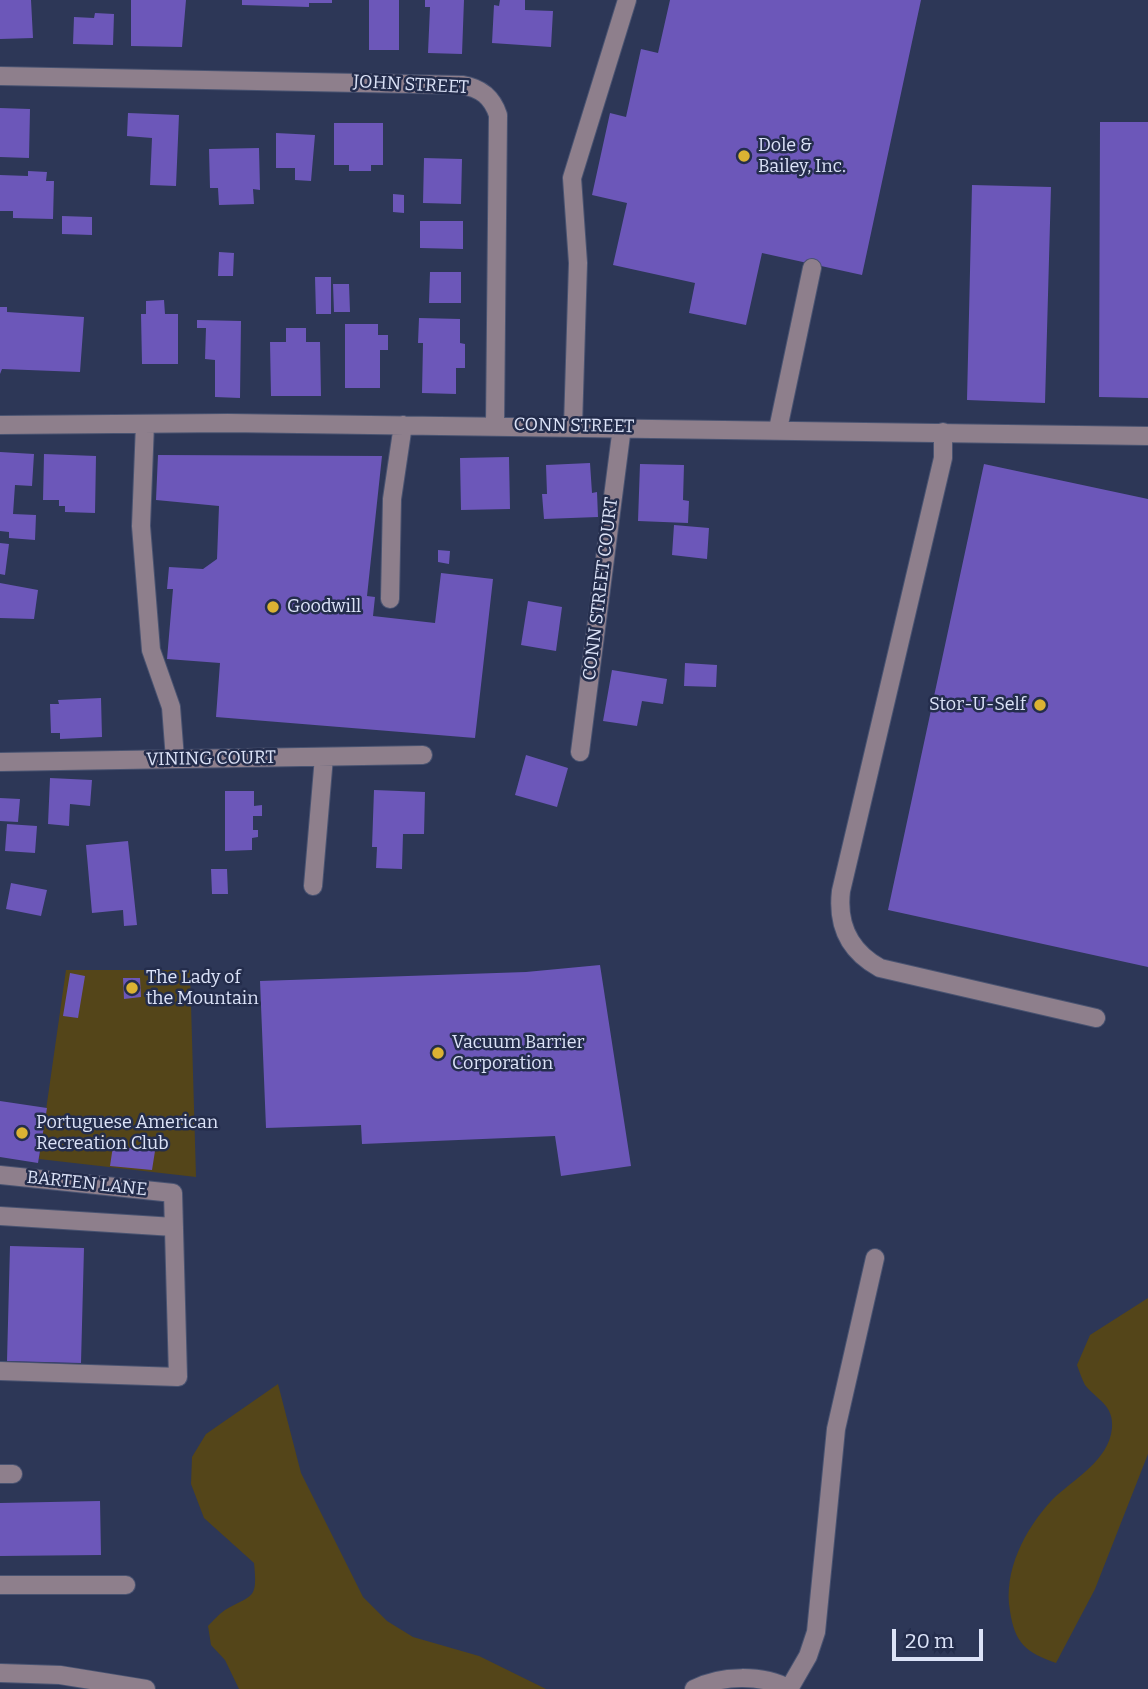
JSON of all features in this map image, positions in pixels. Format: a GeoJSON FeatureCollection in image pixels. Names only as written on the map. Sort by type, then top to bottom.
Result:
{"type":"FeatureCollection","features":[{"type":"Feature","properties":{"kind":"street"},"geometry":{"type":"LineString","coordinates":[[573,426],[578,263],[572,178],[627,0]]}},
{"type":"Feature","properties":{"kind":"street","name":"JOHN STREET"},"geometry":{"type":"LineString","coordinates":[[0,76],[462,85],[480,90],[490,98],[498,115],[495,426]]}},
{"type":"Feature","properties":{"kind":"street"},"geometry":{"type":"LineString","coordinates":[[778,429],[812,268]]}},
{"type":"Feature","properties":{"kind":"street"},"geometry":{"type":"LineString","coordinates":[[145,424],[141,526],[150,638],[152,656],[171,707],[175,759]]}},
{"type":"Feature","properties":{"kind":"street","name":"CONN STREET"},"geometry":{"type":"LineString","coordinates":[[0,425],[573,426],[1148,436]]}},
{"type":"Feature","properties":{"kind":"street"},"geometry":{"type":"LineString","coordinates":[[390,599],[392,499],[403,425]]}},
{"type":"Feature","properties":{"kind":"street","name":"CONN STREET COURT"},"geometry":{"type":"LineString","coordinates":[[580,752],[622,427]]}},
{"type":"Feature","properties":{"kind":"street"},"geometry":{"type":"LineString","coordinates":[[943,432],[943,458],[841,891],[840,917],[850,942],[858,953],[880,968],[1096,1018]]}},
{"type":"Feature","properties":{"kind":"street","name":"VINING COURT"},"geometry":{"type":"LineString","coordinates":[[0,762],[423,755]]}},
{"type":"Feature","properties":{"kind":"street"},"geometry":{"type":"LineString","coordinates":[[313,886],[324,757]]}},
{"type":"Feature","properties":{"kind":"street","name":"BARTEN LANE"},"geometry":{"type":"LineString","coordinates":[[0,1175],[173,1193],[174,1227]]}},
{"type":"Feature","properties":{"kind":"street"},"geometry":{"type":"LineString","coordinates":[[0,1216],[174,1227],[178,1377],[0,1371]]}},
{"type":"Feature","properties":{"kind":"street"},"geometry":{"type":"LineString","coordinates":[[694,1689],[713,1681],[758,1679],[789,1689],[808,1656],[816,1632],[836,1429],[875,1258]]}},
{"type":"Feature","properties":{"kind":"street"},"geometry":{"type":"LineString","coordinates":[[0,1585],[126,1585]]}},
{"type":"Feature","properties":{"kind":"street"},"geometry":{"type":"LineString","coordinates":[[0,1672],[60,1675],[146,1689]]}},
{"type":"Feature","properties":{"kind":"shaded area"},"geometry":{"type":"Polygon","coordinates":[[[66,970],[190,970],[196,1177],[39,1159],[66,970]]]}},
{"type":"Feature","properties":{"kind":"shaded area"},"geometry":{"type":"Polygon","coordinates":[[[1148,1298],[1148,1454],[1095,1589],[1056,1663],[1030,1650],[1015,1632],[1009,1596],[1013,1566],[1025,1537],[1042,1511],[1097,1460],[1109,1440],[1112,1420],[1108,1408],[1085,1385],[1077,1365],[1090,1335],[1148,1298]]]}},
{"type":"Feature","properties":{"kind":"shaded area"},"geometry":{"type":"Polygon","coordinates":[[[278,1384],[301,1473],[363,1597],[387,1621],[413,1637],[479,1656],[546,1689],[239,1689],[225,1660],[211,1645],[208,1626],[225,1610],[251,1595],[255,1584],[254,1563],[204,1518],[191,1484],[192,1457],[206,1434],[278,1384]]]}},
{"type":"Feature","properties":{"kind":"building"},"geometry":{"type":"Polygon","coordinates":[[[0,0],[31,0],[33,38],[0,39],[0,0]]]}},
{"type":"Feature","properties":{"kind":"building"},"geometry":{"type":"Polygon","coordinates":[[[131,0],[186,0],[182,47],[131,46],[131,0]]]}},
{"type":"Feature","properties":{"kind":"building"},"geometry":{"type":"Polygon","coordinates":[[[242,0],[332,0],[332,3],[309,3],[309,7],[242,5],[242,0]]]}},
{"type":"Feature","properties":{"kind":"building"},"geometry":{"type":"Polygon","coordinates":[[[369,0],[399,0],[399,50],[369,50],[369,0]]]}},
{"type":"Feature","properties":{"kind":"building"},"geometry":{"type":"Polygon","coordinates":[[[425,0],[464,0],[462,54],[428,53],[430,7],[425,7],[425,0]]]}},
{"type":"Feature","properties":{"kind":"building"},"geometry":{"type":"Polygon","coordinates":[[[500,0],[525,0],[525,10],[553,11],[551,47],[492,43],[494,5],[499,6],[500,0]]]}},
{"type":"Feature","properties":{"kind":"building","name":"Dole & Bailey, Inc."},"geometry":{"type":"Polygon","coordinates":[[[670,0],[921,0],[862,275],[762,253],[746,325],[689,313],[695,283],[613,265],[627,203],[592,195],[610,113],[626,117],[641,49],[658,53],[670,0]]]}},
{"type":"Feature","properties":{"kind":"building"},"geometry":{"type":"Polygon","coordinates":[[[95,13],[114,14],[113,45],[73,44],[74,17],[94,18],[95,13]]]}},
{"type":"Feature","properties":{"kind":"building"},"geometry":{"type":"Polygon","coordinates":[[[0,108],[30,109],[29,158],[0,157],[0,108]]]}},
{"type":"Feature","properties":{"kind":"building"},"geometry":{"type":"Polygon","coordinates":[[[128,113],[179,115],[176,186],[150,185],[152,138],[127,136],[128,113]]]}},
{"type":"Feature","properties":{"kind":"building"},"geometry":{"type":"Polygon","coordinates":[[[1100,122],[1148,122],[1148,398],[1099,397],[1100,122]]]}},
{"type":"Feature","properties":{"kind":"building"},"geometry":{"type":"Polygon","coordinates":[[[334,123],[383,123],[383,165],[371,165],[371,171],[349,171],[349,165],[334,165],[334,123]]]}},
{"type":"Feature","properties":{"kind":"building"},"geometry":{"type":"Polygon","coordinates":[[[276,133],[315,135],[311,181],[295,180],[295,168],[276,168],[276,133]]]}},
{"type":"Feature","properties":{"kind":"building"},"geometry":{"type":"Polygon","coordinates":[[[259,148],[260,190],[253,189],[254,204],[219,205],[218,188],[210,188],[209,149],[259,148]]]}},
{"type":"Feature","properties":{"kind":"building"},"geometry":{"type":"Polygon","coordinates":[[[424,158],[462,159],[461,204],[423,203],[424,158]]]}},
{"type":"Feature","properties":{"kind":"building"},"geometry":{"type":"Polygon","coordinates":[[[28,171],[47,172],[46,181],[54,181],[53,219],[13,218],[13,211],[0,211],[0,175],[28,176],[28,171]]]}},
{"type":"Feature","properties":{"kind":"building"},"geometry":{"type":"Polygon","coordinates":[[[972,185],[1051,187],[1045,403],[967,400],[972,185]]]}},
{"type":"Feature","properties":{"kind":"building"},"geometry":{"type":"Polygon","coordinates":[[[393,194],[404,195],[404,213],[393,212],[393,194]]]}},
{"type":"Feature","properties":{"kind":"building"},"geometry":{"type":"Polygon","coordinates":[[[62,216],[92,217],[92,235],[62,234],[62,216]]]}},
{"type":"Feature","properties":{"kind":"building"},"geometry":{"type":"Polygon","coordinates":[[[420,221],[463,221],[463,249],[420,248],[420,221]]]}},
{"type":"Feature","properties":{"kind":"building"},"geometry":{"type":"Polygon","coordinates":[[[219,252],[234,253],[233,276],[218,276],[219,252]]]}},
{"type":"Feature","properties":{"kind":"building"},"geometry":{"type":"Polygon","coordinates":[[[430,272],[461,272],[461,303],[429,303],[430,272]]]}},
{"type":"Feature","properties":{"kind":"building"},"geometry":{"type":"Polygon","coordinates":[[[315,277],[331,277],[331,314],[316,314],[315,277]]]}},
{"type":"Feature","properties":{"kind":"building"},"geometry":{"type":"Polygon","coordinates":[[[333,284],[349,284],[350,312],[334,312],[333,284]]]}},
{"type":"Feature","properties":{"kind":"building"},"geometry":{"type":"Polygon","coordinates":[[[164,300],[165,314],[178,314],[178,364],[142,364],[141,314],[146,314],[146,301],[164,300]]]}},
{"type":"Feature","properties":{"kind":"building"},"geometry":{"type":"Polygon","coordinates":[[[0,307],[7,307],[7,312],[84,317],[80,372],[2,369],[0,374],[0,307]]]}},
{"type":"Feature","properties":{"kind":"building"},"geometry":{"type":"Polygon","coordinates":[[[419,318],[460,319],[460,343],[465,344],[465,368],[456,368],[456,394],[422,393],[423,343],[418,343],[419,318]]]}},
{"type":"Feature","properties":{"kind":"building"},"geometry":{"type":"Polygon","coordinates":[[[197,320],[241,321],[240,398],[215,397],[215,360],[205,359],[206,328],[197,328],[197,320]]]}},
{"type":"Feature","properties":{"kind":"building"},"geometry":{"type":"Polygon","coordinates":[[[345,324],[378,324],[378,335],[388,335],[388,350],[380,350],[380,388],[345,388],[345,324]]]}},
{"type":"Feature","properties":{"kind":"building"},"geometry":{"type":"Polygon","coordinates":[[[286,328],[306,328],[306,342],[320,342],[321,396],[271,396],[270,342],[286,342],[286,328]]]}},
{"type":"Feature","properties":{"kind":"building"},"geometry":{"type":"Polygon","coordinates":[[[0,452],[34,454],[32,486],[15,485],[13,514],[36,515],[35,540],[9,538],[9,532],[0,531],[0,452]]]}},
{"type":"Feature","properties":{"kind":"building"},"geometry":{"type":"Polygon","coordinates":[[[44,454],[96,456],[95,513],[65,512],[65,506],[59,506],[59,500],[43,500],[44,454]]]}},
{"type":"Feature","properties":{"kind":"building","name":"Goodwill"},"geometry":{"type":"Polygon","coordinates":[[[158,455],[382,456],[367,596],[375,597],[373,616],[435,623],[441,573],[493,579],[475,738],[216,717],[220,663],[167,659],[173,589],[167,589],[169,567],[203,569],[217,559],[219,506],[156,500],[158,455]]]}},
{"type":"Feature","properties":{"kind":"building"},"geometry":{"type":"Polygon","coordinates":[[[509,457],[510,509],[461,510],[460,458],[509,457]]]}},
{"type":"Feature","properties":{"kind":"building"},"geometry":{"type":"Polygon","coordinates":[[[590,463],[592,493],[597,492],[598,517],[544,519],[542,494],[547,494],[546,465],[590,463]]]}},
{"type":"Feature","properties":{"kind":"building"},"geometry":{"type":"Polygon","coordinates":[[[640,464],[684,465],[683,500],[689,501],[688,523],[638,521],[640,464]]]}},
{"type":"Feature","properties":{"kind":"building","name":"Stor-U-Self"},"geometry":{"type":"Polygon","coordinates":[[[984,464],[1148,499],[1148,967],[888,910],[984,464]]]}},
{"type":"Feature","properties":{"kind":"building"},"geometry":{"type":"Polygon","coordinates":[[[674,525],[709,528],[707,559],[672,555],[674,525]]]}},
{"type":"Feature","properties":{"kind":"building"},"geometry":{"type":"Polygon","coordinates":[[[0,543],[9,544],[5,575],[0,574],[0,543]]]}},
{"type":"Feature","properties":{"kind":"building"},"geometry":{"type":"Polygon","coordinates":[[[438,550],[450,551],[449,564],[438,562],[438,550]]]}},
{"type":"Feature","properties":{"kind":"building"},"geometry":{"type":"Polygon","coordinates":[[[0,583],[38,590],[34,619],[0,618],[0,583]]]}},
{"type":"Feature","properties":{"kind":"building"},"geometry":{"type":"Polygon","coordinates":[[[528,601],[562,607],[556,651],[521,645],[528,601]]]}},
{"type":"Feature","properties":{"kind":"building"},"geometry":{"type":"Polygon","coordinates":[[[685,663],[717,665],[716,687],[684,686],[685,663]]]}},
{"type":"Feature","properties":{"kind":"building"},"geometry":{"type":"Polygon","coordinates":[[[612,670],[667,679],[663,704],[642,701],[637,726],[603,721],[612,670]]]}},
{"type":"Feature","properties":{"kind":"building"},"geometry":{"type":"Polygon","coordinates":[[[101,698],[102,737],[60,739],[60,733],[51,733],[50,704],[59,704],[58,700],[101,698]]]}},
{"type":"Feature","properties":{"kind":"building"},"geometry":{"type":"Polygon","coordinates":[[[526,755],[568,768],[557,807],[515,795],[526,755]]]}},
{"type":"Feature","properties":{"kind":"building"},"geometry":{"type":"Polygon","coordinates":[[[50,778],[92,780],[90,806],[70,804],[69,826],[48,824],[50,778]]]}},
{"type":"Feature","properties":{"kind":"building"},"geometry":{"type":"Polygon","coordinates":[[[374,790],[425,792],[424,834],[403,834],[402,869],[376,868],[377,847],[372,847],[374,790]]]}},
{"type":"Feature","properties":{"kind":"building"},"geometry":{"type":"Polygon","coordinates":[[[225,791],[254,791],[254,806],[262,805],[262,816],[253,816],[253,830],[258,830],[258,837],[252,838],[252,850],[225,851],[225,791]]]}},
{"type":"Feature","properties":{"kind":"building"},"geometry":{"type":"Polygon","coordinates":[[[0,798],[20,799],[18,822],[0,821],[0,798]]]}},
{"type":"Feature","properties":{"kind":"building"},"geometry":{"type":"Polygon","coordinates":[[[7,824],[37,826],[35,853],[5,851],[7,824]]]}},
{"type":"Feature","properties":{"kind":"building"},"geometry":{"type":"Polygon","coordinates":[[[128,841],[137,925],[124,926],[123,910],[92,913],[86,845],[128,841]]]}},
{"type":"Feature","properties":{"kind":"building"},"geometry":{"type":"Polygon","coordinates":[[[211,869],[227,869],[228,894],[212,894],[211,869]]]}},
{"type":"Feature","properties":{"kind":"building"},"geometry":{"type":"Polygon","coordinates":[[[11,883],[47,890],[41,916],[6,909],[11,883]]]}},
{"type":"Feature","properties":{"kind":"building","name":"Vacuum Barrier Corporation"},"geometry":{"type":"Polygon","coordinates":[[[600,965],[631,1166],[561,1176],[555,1136],[362,1144],[361,1125],[266,1128],[260,981],[526,972],[600,965]]]}},
{"type":"Feature","properties":{"kind":"building"},"geometry":{"type":"Polygon","coordinates":[[[70,973],[85,976],[78,1018],[63,1016],[70,973]]]}},
{"type":"Feature","properties":{"kind":"building","name":"The Lady of the Mountain"},"geometry":{"type":"Polygon","coordinates":[[[123,978],[140,978],[141,997],[124,999],[123,978]]]}},
{"type":"Feature","properties":{"kind":"building","name":"Portuguese American Recreation Club"},"geometry":{"type":"Polygon","coordinates":[[[0,1101],[47,1108],[38,1163],[0,1157],[0,1101]]]}},
{"type":"Feature","properties":{"kind":"building"},"geometry":{"type":"Polygon","coordinates":[[[113,1146],[155,1151],[152,1170],[110,1166],[113,1146]]]}},
{"type":"Feature","properties":{"kind":"building"},"geometry":{"type":"Polygon","coordinates":[[[10,1246],[84,1248],[81,1363],[7,1361],[10,1246]]]}},
{"type":"Feature","properties":{"kind":"building"},"geometry":{"type":"Polygon","coordinates":[[[100,1501],[101,1555],[0,1556],[0,1503],[100,1501]]]}},
{"type":"Feature","properties":{"kind":"place","name":"Dole & Bailey, Inc."},"geometry":{"type":"Point","coordinates":[744,156]}},
{"type":"Feature","properties":{"kind":"place","name":"Goodwill"},"geometry":{"type":"Point","coordinates":[273,607]}},
{"type":"Feature","properties":{"kind":"place","name":"Stor-U-Self"},"geometry":{"type":"Point","coordinates":[1040,705]}},
{"type":"Feature","properties":{"kind":"place","name":"The Lady of the Mountain"},"geometry":{"type":"Point","coordinates":[132,988]}},
{"type":"Feature","properties":{"kind":"place","name":"Vacuum Barrier Corporation"},"geometry":{"type":"Point","coordinates":[438,1053]}},
{"type":"Feature","properties":{"kind":"place","name":"Portuguese American Recreation Club"},"geometry":{"type":"Point","coordinates":[22,1133]}}]}
